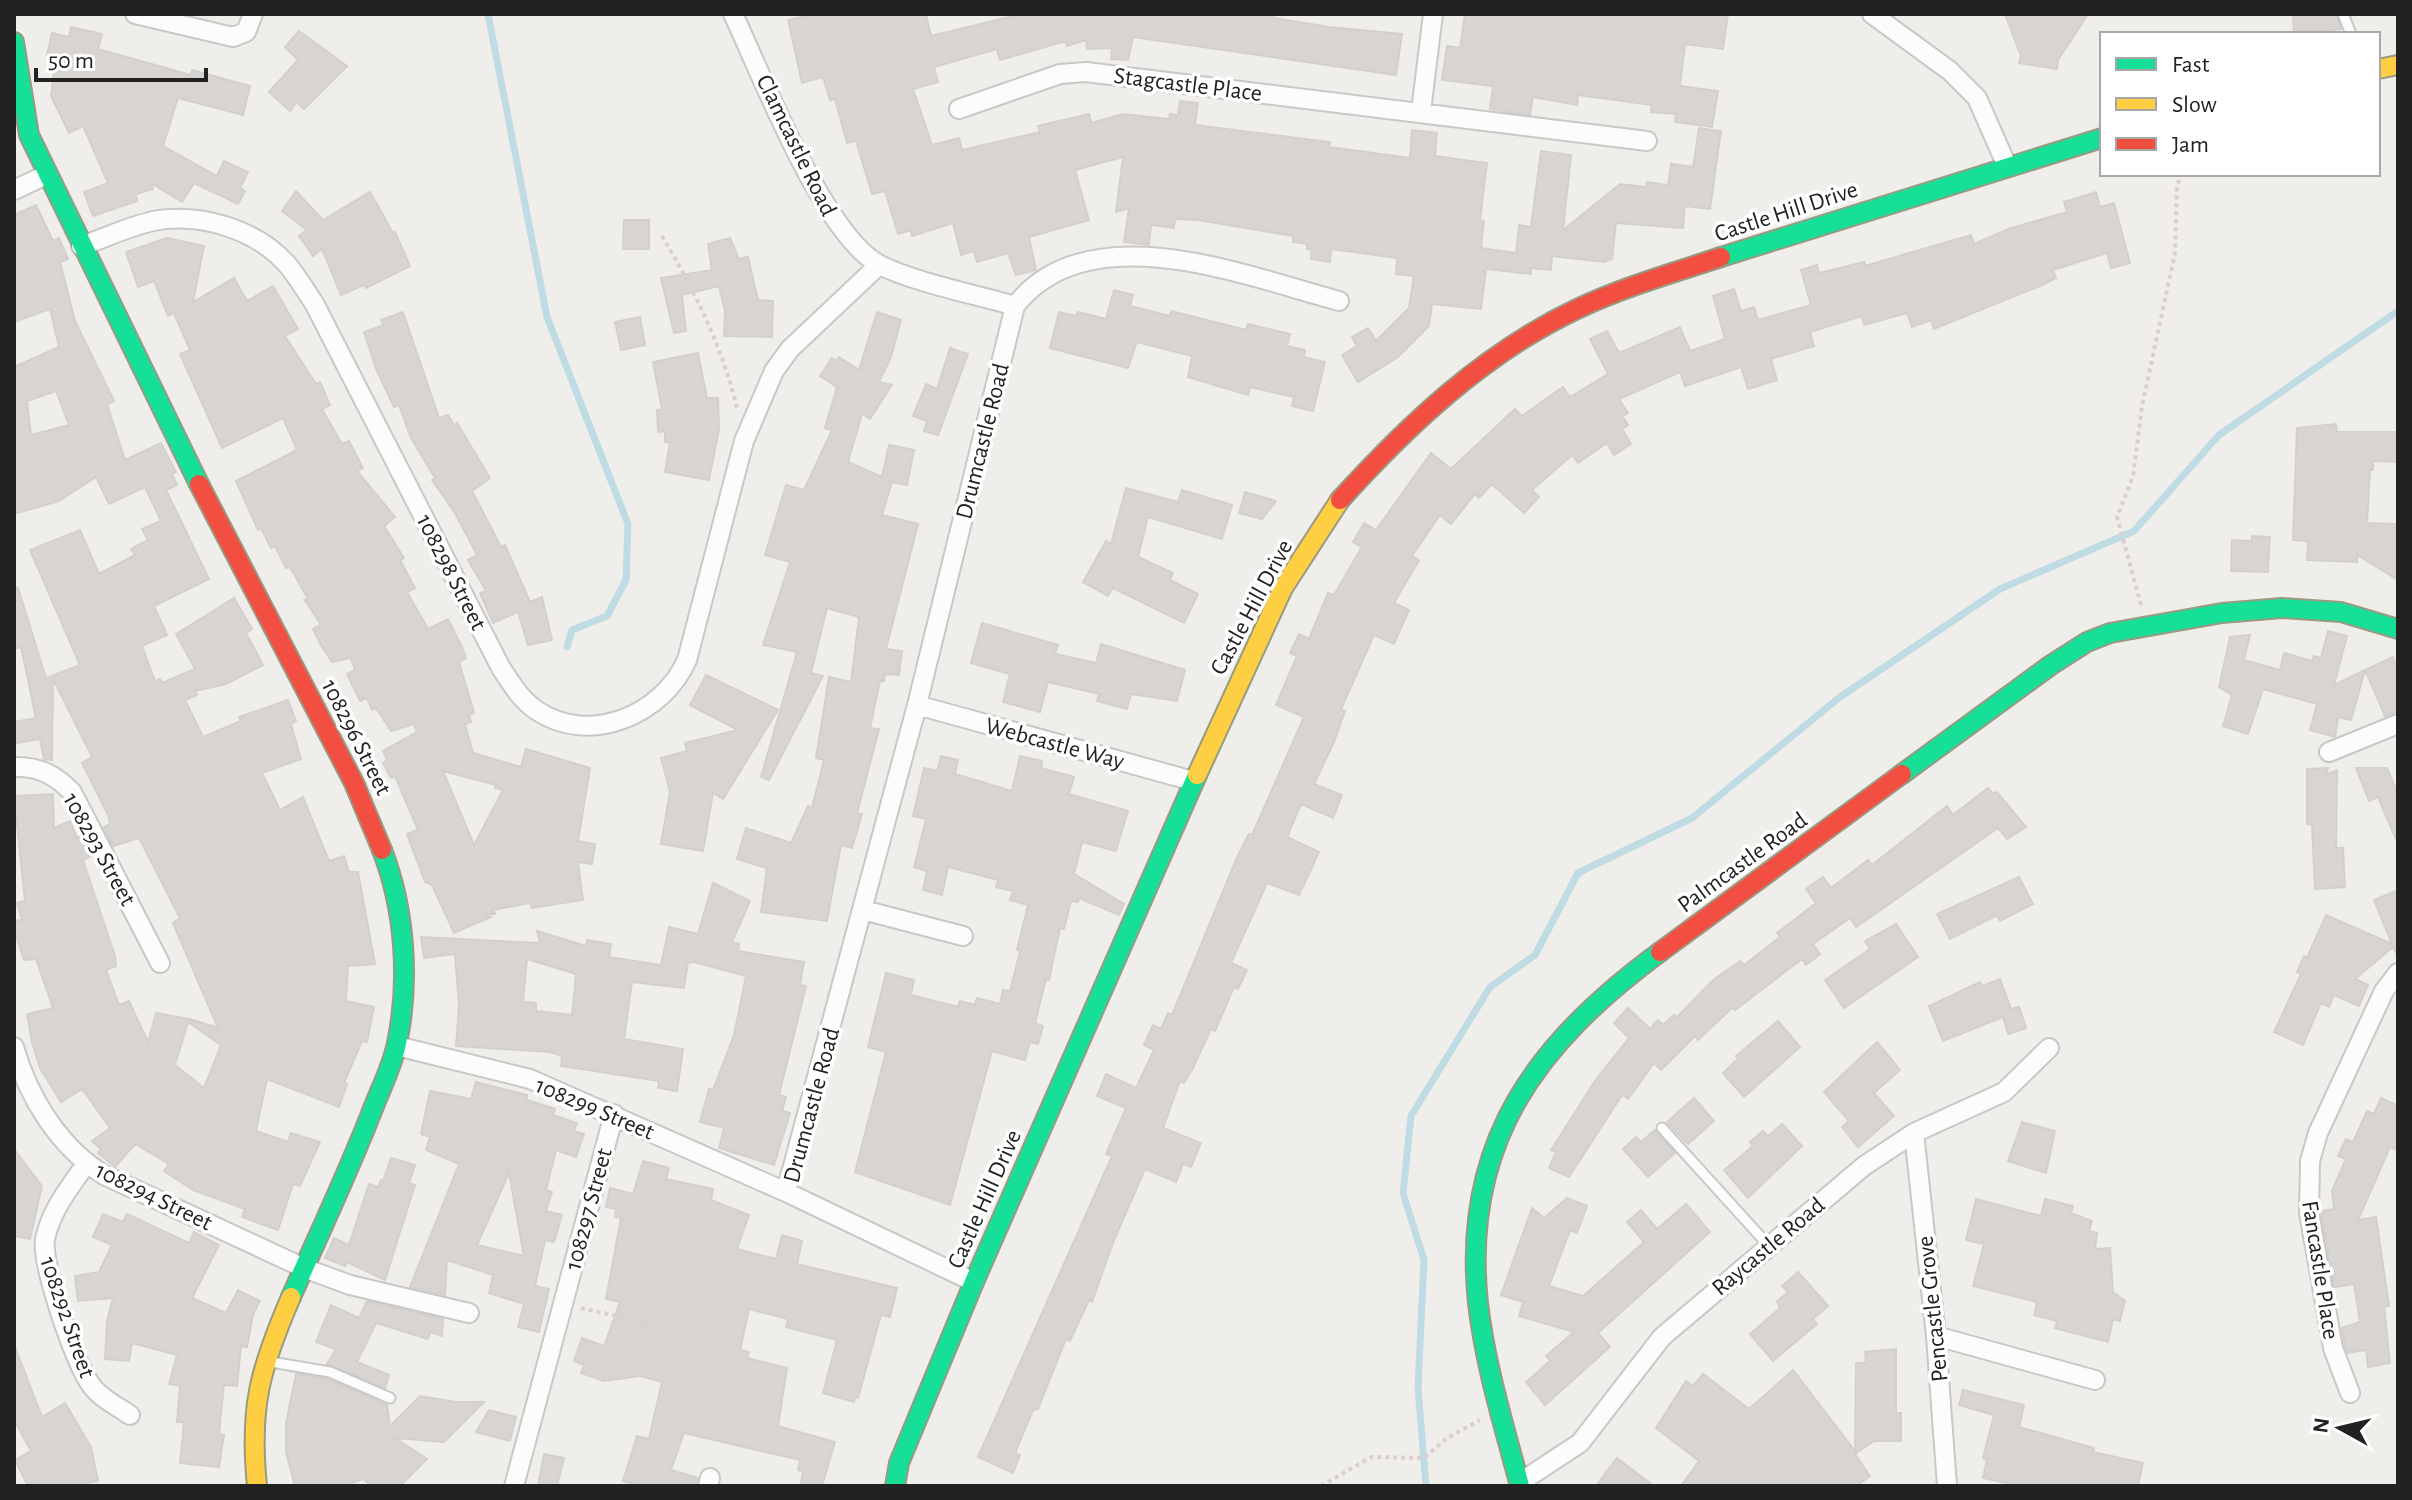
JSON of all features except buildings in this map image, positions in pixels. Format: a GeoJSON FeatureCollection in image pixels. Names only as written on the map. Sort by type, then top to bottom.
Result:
{"type":"FeatureCollection","features":[{"type":"Feature","properties":{"kind":"street"},"geometry":{"type":"LineString","coordinates":[[135,14],[233,37],[246,32],[253,14]]}},
{"type":"Feature","properties":{"kind":"street","name":"Clamcastle Road"},"geometry":{"type":"LineString","coordinates":[[733,14],[836,224],[879,265],[1015,306]]}},
{"type":"Feature","properties":{"kind":"street"},"geometry":{"type":"LineString","coordinates":[[1421,111],[1433,14]]}},
{"type":"Feature","properties":{"kind":"street"},"geometry":{"type":"LineString","coordinates":[[1872,14],[1950,71],[1977,98],[2007,166]]}},
{"type":"Feature","properties":{"kind":"street","name":"108296 Street"},"geometry":{"type":"LineString","coordinates":[[14,42],[29,135],[46,175],[376,831],[392,876],[403,951],[404,996],[397,1046],[360,1142],[265,1361],[252,1434],[257,1486]]}},
{"type":"Feature","properties":{"kind":"street","name":"Stagcastle Place"},"geometry":{"type":"LineString","coordinates":[[959,109],[1060,74],[1086,72],[1647,141]]}},
{"type":"Feature","properties":{"kind":"street","name":"Castle Hill Drive"},"geometry":{"type":"LineString","coordinates":[[895,1486],[899,1463],[974,1282],[1193,781],[1283,588],[1338,503],[1397,437],[1485,363],[1576,309],[2007,166],[2100,139]]}},
{"type":"Feature","properties":{"kind":"street"},"geometry":{"type":"LineString","coordinates":[[14,190],[46,175]]}},
{"type":"Feature","properties":{"kind":"street","name":"108298 Street"},"geometry":{"type":"LineString","coordinates":[[81,246],[156,221],[189,219],[221,225],[253,237],[285,261],[314,303],[501,668],[520,696],[538,712],[561,722],[584,726],[630,717],[663,697],[678,680],[687,660],[744,441],[774,371],[790,349],[879,265]]}},
{"type":"Feature","properties":{"kind":"street"},"geometry":{"type":"LineString","coordinates":[[1015,306],[1031,285],[1046,276],[1113,257],[1191,261],[1339,301]]}},
{"type":"Feature","properties":{"kind":"street","name":"Drumcastle Road"},"geometry":{"type":"LineString","coordinates":[[974,1282],[786,1192],[917,705],[1015,306]]}},
{"type":"Feature","properties":{"kind":"street","name":"Palmcastle Road"},"geometry":{"type":"LineString","coordinates":[[1520,1484],[1483,1341],[1474,1273],[1476,1209],[1490,1156],[1518,1097],[1564,1032],[1625,978],[2051,665],[2092,640],[2202,616],[2311,608],[2351,612],[2398,629]]}},
{"type":"Feature","properties":{"kind":"street","name":"Webcastle Way"},"geometry":{"type":"LineString","coordinates":[[917,705],[1193,781]]}},
{"type":"Feature","properties":{"kind":"street"},"geometry":{"type":"LineString","coordinates":[[2329,752],[2398,724]]}},
{"type":"Feature","properties":{"kind":"street","name":"108293 Street"},"geometry":{"type":"LineString","coordinates":[[14,767],[36,768],[56,777],[72,792],[160,963]]}},
{"type":"Feature","properties":{"kind":"street"},"geometry":{"type":"LineString","coordinates":[[863,910],[963,936]]}},
{"type":"Feature","properties":{"kind":"street","name":"Fancastle Place"},"geometry":{"type":"LineString","coordinates":[[2350,1393],[2333,1348],[2309,1213],[2310,1161],[2318,1133],[2384,991],[2398,973]]}},
{"type":"Feature","properties":{"kind":"street","name":"108299 Street"},"geometry":{"type":"LineString","coordinates":[[397,1046],[530,1079],[786,1192]]}},
{"type":"Feature","properties":{"kind":"street","name":"108294 Street"},"geometry":{"type":"LineString","coordinates":[[14,1047],[22,1076],[38,1107],[86,1164],[304,1268],[350,1285],[469,1313]]}},
{"type":"Feature","properties":{"kind":"street","name":"Raycastle Road"},"geometry":{"type":"LineString","coordinates":[[1520,1484],[1580,1443],[1662,1337],[1864,1166],[1914,1133],[2004,1092],[2049,1048]]}},
{"type":"Feature","properties":{"kind":"street","name":"108297 Street"},"geometry":{"type":"LineString","coordinates":[[514,1486],[614,1114]]}},
{"type":"Feature","properties":{"kind":"street","name":"Pencastle Grove"},"geometry":{"type":"LineString","coordinates":[[1914,1133],[1936,1336],[1947,1486]]}},
{"type":"Feature","properties":{"kind":"street","name":"108292 Street"},"geometry":{"type":"LineString","coordinates":[[86,1164],[51,1220],[45,1237],[45,1265],[84,1376],[97,1393],[130,1415]]}},
{"type":"Feature","properties":{"kind":"street"},"geometry":{"type":"LineString","coordinates":[[1936,1336],[2095,1380]]}},
{"type":"Feature","properties":{"kind":"lane"},"geometry":{"type":"LineString","coordinates":[[1662,1128],[1769,1246]]}},
{"type":"Feature","properties":{"kind":"lane"},"geometry":{"type":"LineString","coordinates":[[265,1361],[330,1372],[390,1398]]}},
{"type":"Feature","properties":{"kind":"path"},"geometry":{"type":"LineString","coordinates":[[2147,626],[2117,517],[2133,476],[2142,406],[2175,253],[2177,186],[2181,176]]}},
{"type":"Feature","properties":{"kind":"path"},"geometry":{"type":"LineString","coordinates":[[662,236],[690,284],[712,333],[730,382],[744,441]]}},
{"type":"Feature","properties":{"kind":"path","name":"108297 Street"},"geometry":{"type":"LineString","coordinates":[[563,1304],[652,1324]]}},
{"type":"Feature","properties":{"kind":"path"},"geometry":{"type":"LineString","coordinates":[[1321,1486],[1371,1457],[1424,1458],[1447,1438],[1501,1411]]}},
{"type":"Feature","properties":{"kind":"waterway"},"geometry":{"type":"LineString","coordinates":[[488,14],[547,317],[628,524],[626,580],[607,616],[572,630],[567,647]]}},
{"type":"Feature","properties":{"kind":"waterway"},"geometry":{"type":"LineString","coordinates":[[1426,1486],[1418,1388],[1424,1260],[1403,1193],[1411,1116],[1490,987],[1535,955],[1578,873],[1692,818],[1840,697],[2000,589],[2134,531],[2219,435],[2398,311]]}},
{"type":"Feature","properties":{"kind":"traffic: fast"},"geometry":{"type":"LineString","coordinates":[[14,42],[29,135],[199,484]]}},
{"type":"Feature","properties":{"kind":"traffic: fast"},"geometry":{"type":"LineString","coordinates":[[1721,257],[2100,139]]}},
{"type":"Feature","properties":{"kind":"traffic: fast"},"geometry":{"type":"LineString","coordinates":[[1902,774],[2051,665],[2087,642],[2110,633],[2222,613],[2282,608],[2341,612],[2398,629]]}},
{"type":"Feature","properties":{"kind":"traffic: fast"},"geometry":{"type":"LineString","coordinates":[[895,1486],[899,1463],[974,1282],[1197,775]]}},
{"type":"Feature","properties":{"kind":"traffic: fast"},"geometry":{"type":"LineString","coordinates":[[291,1297],[354,1154],[397,1043],[403,995],[403,945],[396,896],[382,850]]}},
{"type":"Feature","properties":{"kind":"traffic: fast"},"geometry":{"type":"LineString","coordinates":[[1520,1486],[1490,1372],[1478,1303],[1476,1245],[1482,1193],[1496,1145],[1516,1101],[1544,1061],[1577,1023],[1660,952]]}},
{"type":"Feature","properties":{"kind":"traffic: slow"},"geometry":{"type":"LineString","coordinates":[[2380,69],[2398,65]]}},
{"type":"Feature","properties":{"kind":"traffic: slow"},"geometry":{"type":"LineString","coordinates":[[1197,775],[1283,588],[1340,500]]}},
{"type":"Feature","properties":{"kind":"traffic: slow"},"geometry":{"type":"LineString","coordinates":[[257,1486],[255,1433],[259,1389],[271,1346],[291,1297]]}},
{"type":"Feature","properties":{"kind":"traffic: jam"},"geometry":{"type":"LineString","coordinates":[[1340,500],[1420,418],[1510,347],[1594,301],[1721,257]]}},
{"type":"Feature","properties":{"kind":"traffic: jam"},"geometry":{"type":"LineString","coordinates":[[199,484],[354,783],[382,850]]}},
{"type":"Feature","properties":{"kind":"traffic: jam"},"geometry":{"type":"LineString","coordinates":[[1660,952],[1902,774]]}}]}
